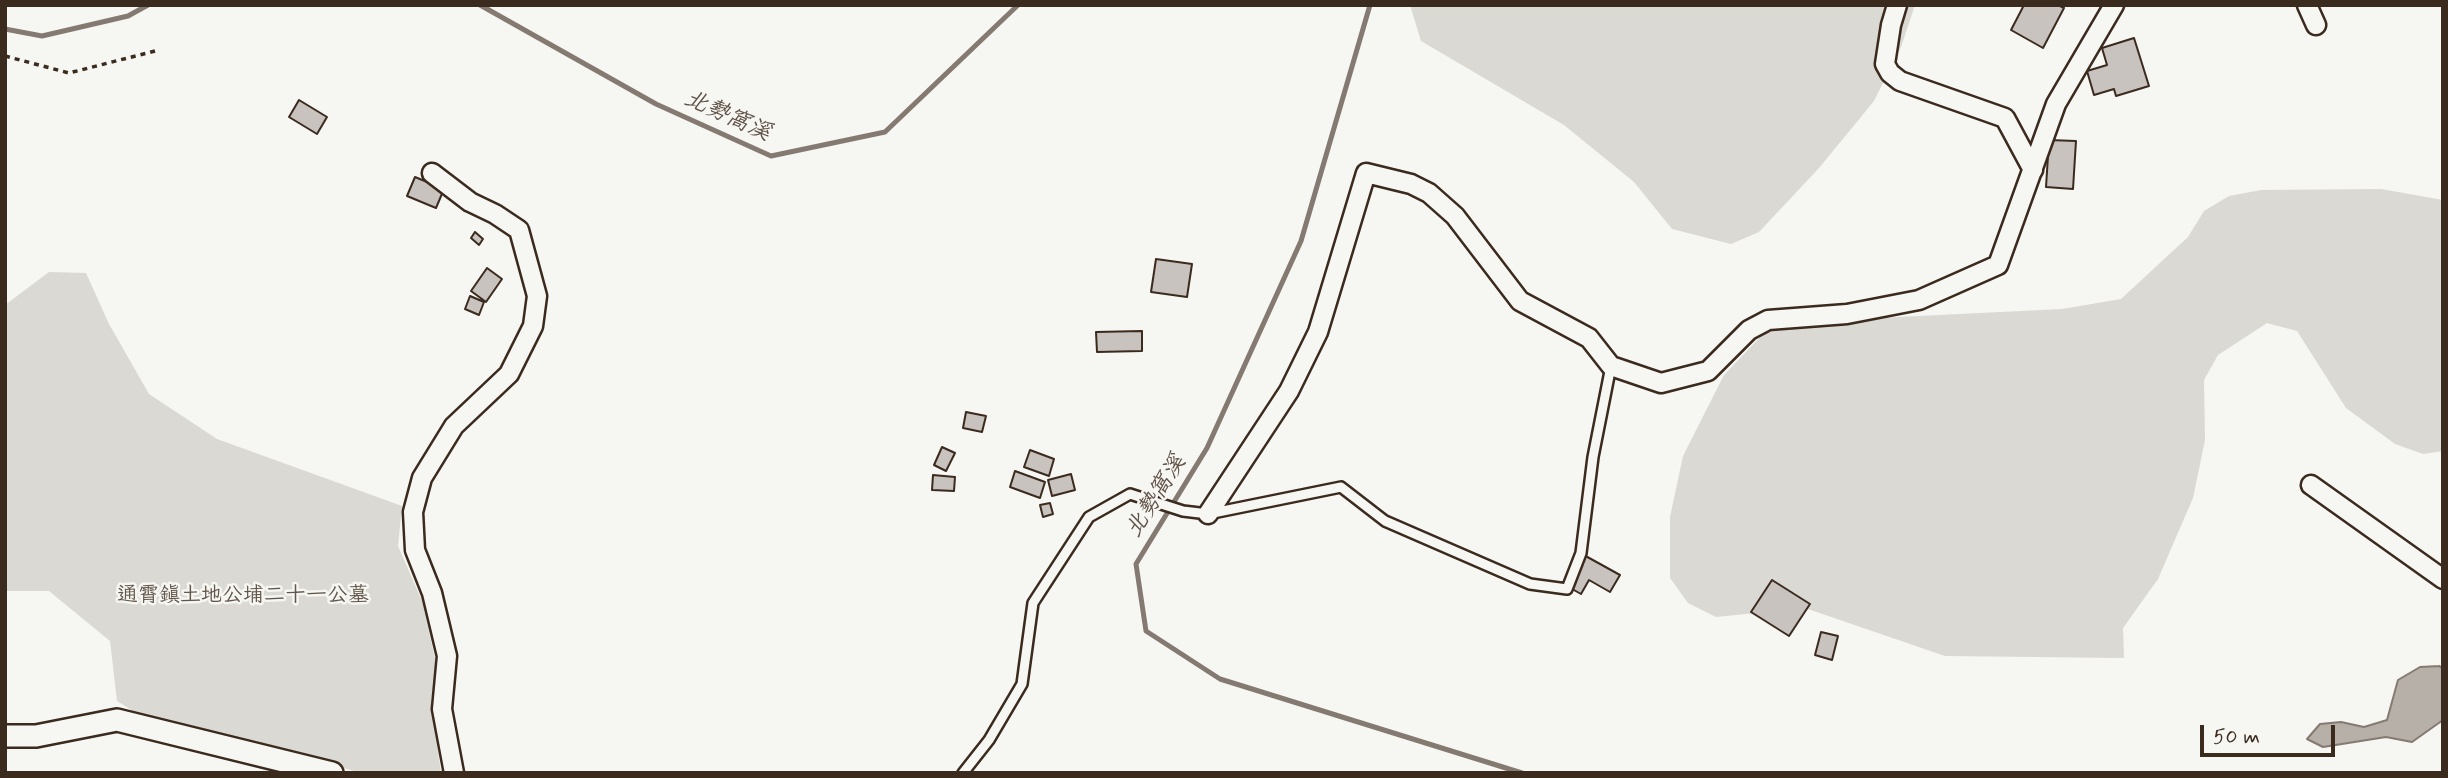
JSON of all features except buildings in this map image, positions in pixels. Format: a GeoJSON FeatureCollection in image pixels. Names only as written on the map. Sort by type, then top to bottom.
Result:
{"type":"FeatureCollection","features":[{"type":"Feature","properties":{"kind":"street"},"geometry":{"type":"LineString","coordinates":[[1897,5],[1885,64],[1890,73],[1900,81],[2005,118],[2033,170]]}},
{"type":"Feature","properties":{"kind":"street"},"geometry":{"type":"LineString","coordinates":[[1208,514],[1289,391],[1318,332],[1366,173],[1411,184],[1429,193],[1455,216],[1520,301],[1588,338],[1611,366],[1661,383],[1708,371],[1749,330],[1768,320],[1847,314],[1919,300],[1998,265],[2056,104],[2114,5]]}},
{"type":"Feature","properties":{"kind":"street"},"geometry":{"type":"LineString","coordinates":[[2307,5],[2316,25]]}},
{"type":"Feature","properties":{"kind":"street"},"geometry":{"type":"LineString","coordinates":[[432,173],[470,202],[519,230],[537,296],[533,326],[509,374],[454,426],[422,478],[413,512],[415,550],[432,593],[447,656],[442,709],[454,773]]}},
{"type":"Feature","properties":{"kind":"street"},"geometry":{"type":"LineString","coordinates":[[2311,485],[2443,579]]}},
{"type":"Feature","properties":{"kind":"street"},"geometry":{"type":"LineString","coordinates":[[5,736],[36,736],[117,720],[332,773]]}},
{"type":"Feature","properties":{"kind":"lane"},"geometry":{"type":"LineString","coordinates":[[963,773],[989,740],[1022,684],[1033,603],[1089,517],[1130,494],[1159,504],[1208,514],[1341,487],[1385,521],[1530,584],[1567,589],[1581,553],[1593,457],[1611,366]]}},
{"type":"Feature","properties":{"kind":"path"},"geometry":{"type":"LineString","coordinates":[[5,56],[69,73],[155,51]]}},
{"type":"Feature","properties":{"kind":"green space"},"geometry":{"type":"Polygon","coordinates":[[[1410,5],[1915,5],[1901,47],[1874,101],[1819,168],[1759,232],[1731,244],[1672,229],[1634,182],[1564,125],[1421,41],[1410,5]]]}},
{"type":"Feature","properties":{"kind":"green space"},"geometry":{"type":"Polygon","coordinates":[[[2381,189],[2443,200],[2443,451],[2423,454],[2395,444],[2346,408],[2297,331],[2267,323],[2218,355],[2204,380],[2205,440],[2193,498],[2158,579],[2123,628],[2124,658],[1945,656],[1805,608],[1716,617],[1688,603],[1670,578],[1670,517],[1683,456],[1724,375],[1766,331],[1796,322],[2062,309],[2121,299],[2188,237],[2204,211],[2229,196],[2261,190],[2381,189]]]}},
{"type":"Feature","properties":{"kind":"green space","name":"通霄鎮土地公埔二十一公墓"},"geometry":{"type":"Polygon","coordinates":[[[49,272],[86,273],[109,324],[149,394],[217,439],[402,506],[398,546],[422,601],[437,668],[431,702],[441,773],[362,773],[138,714],[117,701],[110,641],[49,591],[5,591],[5,305],[49,272]]]}},
{"type":"Feature","properties":{"kind":"shaded area"},"geometry":{"type":"Polygon","coordinates":[[[2420,667],[2443,668],[2443,720],[2412,742],[2386,737],[2323,747],[2307,739],[2320,724],[2341,722],[2364,727],[2387,720],[2398,680],[2420,667]]]}},
{"type":"Feature","properties":{"kind":"waterway","name":"北勢窩溪"},"geometry":{"type":"LineString","coordinates":[[5,29],[42,36],[128,16],[148,5]]}},
{"type":"Feature","properties":{"kind":"waterway","name":"北勢窩溪"},"geometry":{"type":"LineString","coordinates":[[480,5],[656,104],[771,156],[885,132],[1018,5]]}},
{"type":"Feature","properties":{"kind":"waterway","name":"北勢窩溪"},"geometry":{"type":"LineString","coordinates":[[1370,5],[1301,241],[1207,448],[1136,564],[1146,631],[1220,679],[1522,773]]}}]}
